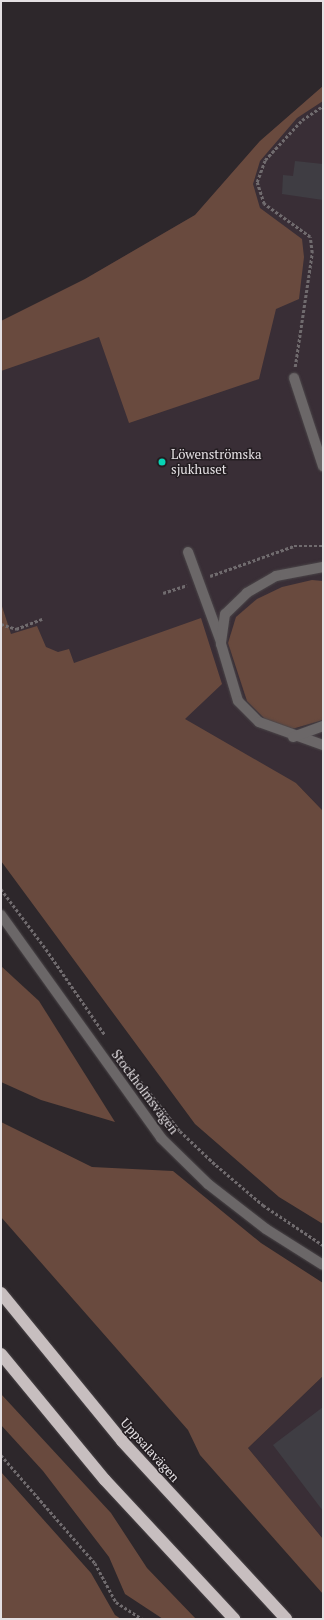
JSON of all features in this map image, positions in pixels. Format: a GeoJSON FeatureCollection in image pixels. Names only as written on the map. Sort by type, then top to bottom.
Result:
{"type":"FeatureCollection","features":[{"type":"Feature","properties":{"kind":"highway","name":"Uppsalavägen"},"geometry":{"type":"LineString","coordinates":[[1,1293],[122,1441],[286,1619]]}},
{"type":"Feature","properties":{"kind":"highway"},"geometry":{"type":"LineString","coordinates":[[1,1354],[105,1480],[234,1619]]}},
{"type":"Feature","properties":{"kind":"street"},"geometry":{"type":"LineString","coordinates":[[294,378],[323,466]]}},
{"type":"Feature","properties":{"kind":"street"},"geometry":{"type":"LineString","coordinates":[[188,552],[221,644],[238,701],[258,722],[293,737],[323,745]]}},
{"type":"Feature","properties":{"kind":"street"},"geometry":{"type":"LineString","coordinates":[[221,644],[225,614],[247,592],[276,576],[323,567]]}},
{"type":"Feature","properties":{"kind":"street"},"geometry":{"type":"LineString","coordinates":[[293,737],[323,726]]}},
{"type":"Feature","properties":{"kind":"street","name":"Stockholmsvägen"},"geometry":{"type":"LineString","coordinates":[[1,915],[161,1138],[208,1184],[266,1229],[323,1265]]}},
{"type":"Feature","properties":{"kind":"path"},"geometry":{"type":"LineString","coordinates":[[294,378],[312,253],[310,237],[264,204],[257,182],[265,160],[302,120],[323,106]]}},
{"type":"Feature","properties":{"kind":"path"},"geometry":{"type":"LineString","coordinates":[[163,593],[294,546],[323,546]]}},
{"type":"Feature","properties":{"kind":"path"},"geometry":{"type":"LineString","coordinates":[[1,624],[16,629],[42,619]]}},
{"type":"Feature","properties":{"kind":"path"},"geometry":{"type":"LineString","coordinates":[[1,889],[106,1036]]}},
{"type":"Feature","properties":{"kind":"path"},"geometry":{"type":"LineString","coordinates":[[115,1048],[180,1131],[263,1205],[323,1245]]}},
{"type":"Feature","properties":{"kind":"path"},"geometry":{"type":"LineString","coordinates":[[1,1455],[95,1563],[116,1602],[142,1619]]}},
{"type":"Feature","properties":{"kind":"shaded area","name":"Löwenströmska sjukhuset"},"geometry":{"type":"Polygon","coordinates":[[[323,86],[323,811],[296,783],[26,682],[1,603],[1,321],[85,279],[195,215],[260,141],[323,86]]]}},
{"type":"Feature","properties":{"kind":"shaded area"},"geometry":{"type":"Polygon","coordinates":[[[323,86],[323,101],[297,118],[260,161],[253,184],[260,208],[302,239],[304,257],[299,299],[276,309],[259,379],[129,423],[99,337],[1,371],[1,321],[85,279],[195,215],[260,141],[323,86]]]}},
{"type":"Feature","properties":{"kind":"shaded area"},"geometry":{"type":"Polygon","coordinates":[[[312,580],[323,581],[323,720],[292,729],[265,719],[247,701],[228,643],[236,617],[257,599],[282,587],[312,580]]]}},
{"type":"Feature","properties":{"kind":"shaded area"},"geometry":{"type":"Polygon","coordinates":[[[1,603],[11,634],[37,626],[46,647],[58,652],[69,649],[74,663],[201,618],[222,684],[185,719],[296,783],[323,811],[323,1224],[279,1197],[195,1124],[1,861],[1,603]]]}},
{"type":"Feature","properties":{"kind":"shaded area"},"geometry":{"type":"Polygon","coordinates":[[[1,966],[39,1001],[115,1122],[41,1100],[1,1082],[1,966]]]}},
{"type":"Feature","properties":{"kind":"shaded area"},"geometry":{"type":"Polygon","coordinates":[[[1,1122],[92,1167],[173,1171],[261,1243],[323,1283],[323,1376],[248,1448],[323,1539],[323,1594],[200,1455],[188,1430],[1,1217],[1,1122]]]}},
{"type":"Feature","properties":{"kind":"shaded area"},"geometry":{"type":"Polygon","coordinates":[[[323,1376],[323,1539],[248,1448],[323,1376]]]}},
{"type":"Feature","properties":{"kind":"shaded area"},"geometry":{"type":"Polygon","coordinates":[[[1,1394],[111,1513],[147,1568],[196,1619],[163,1619],[125,1594],[109,1557],[43,1471],[1,1425],[1,1394]]]}},
{"type":"Feature","properties":{"kind":"shaded area"},"geometry":{"type":"Polygon","coordinates":[[[1,1472],[91,1573],[115,1615],[121,1619],[1,1619],[1,1472]]]}},
{"type":"Feature","properties":{"kind":"building"},"geometry":{"type":"Polygon","coordinates":[[[295,161],[323,164],[323,200],[282,194],[283,175],[293,176],[295,161]]]}},
{"type":"Feature","properties":{"kind":"building"},"geometry":{"type":"Polygon","coordinates":[[[323,1407],[323,1511],[273,1445],[323,1407]]]}},
{"type":"Feature","properties":{"kind":"place","name":"Löwenströmska sjukhuset"},"geometry":{"type":"Point","coordinates":[162,462]}}]}
